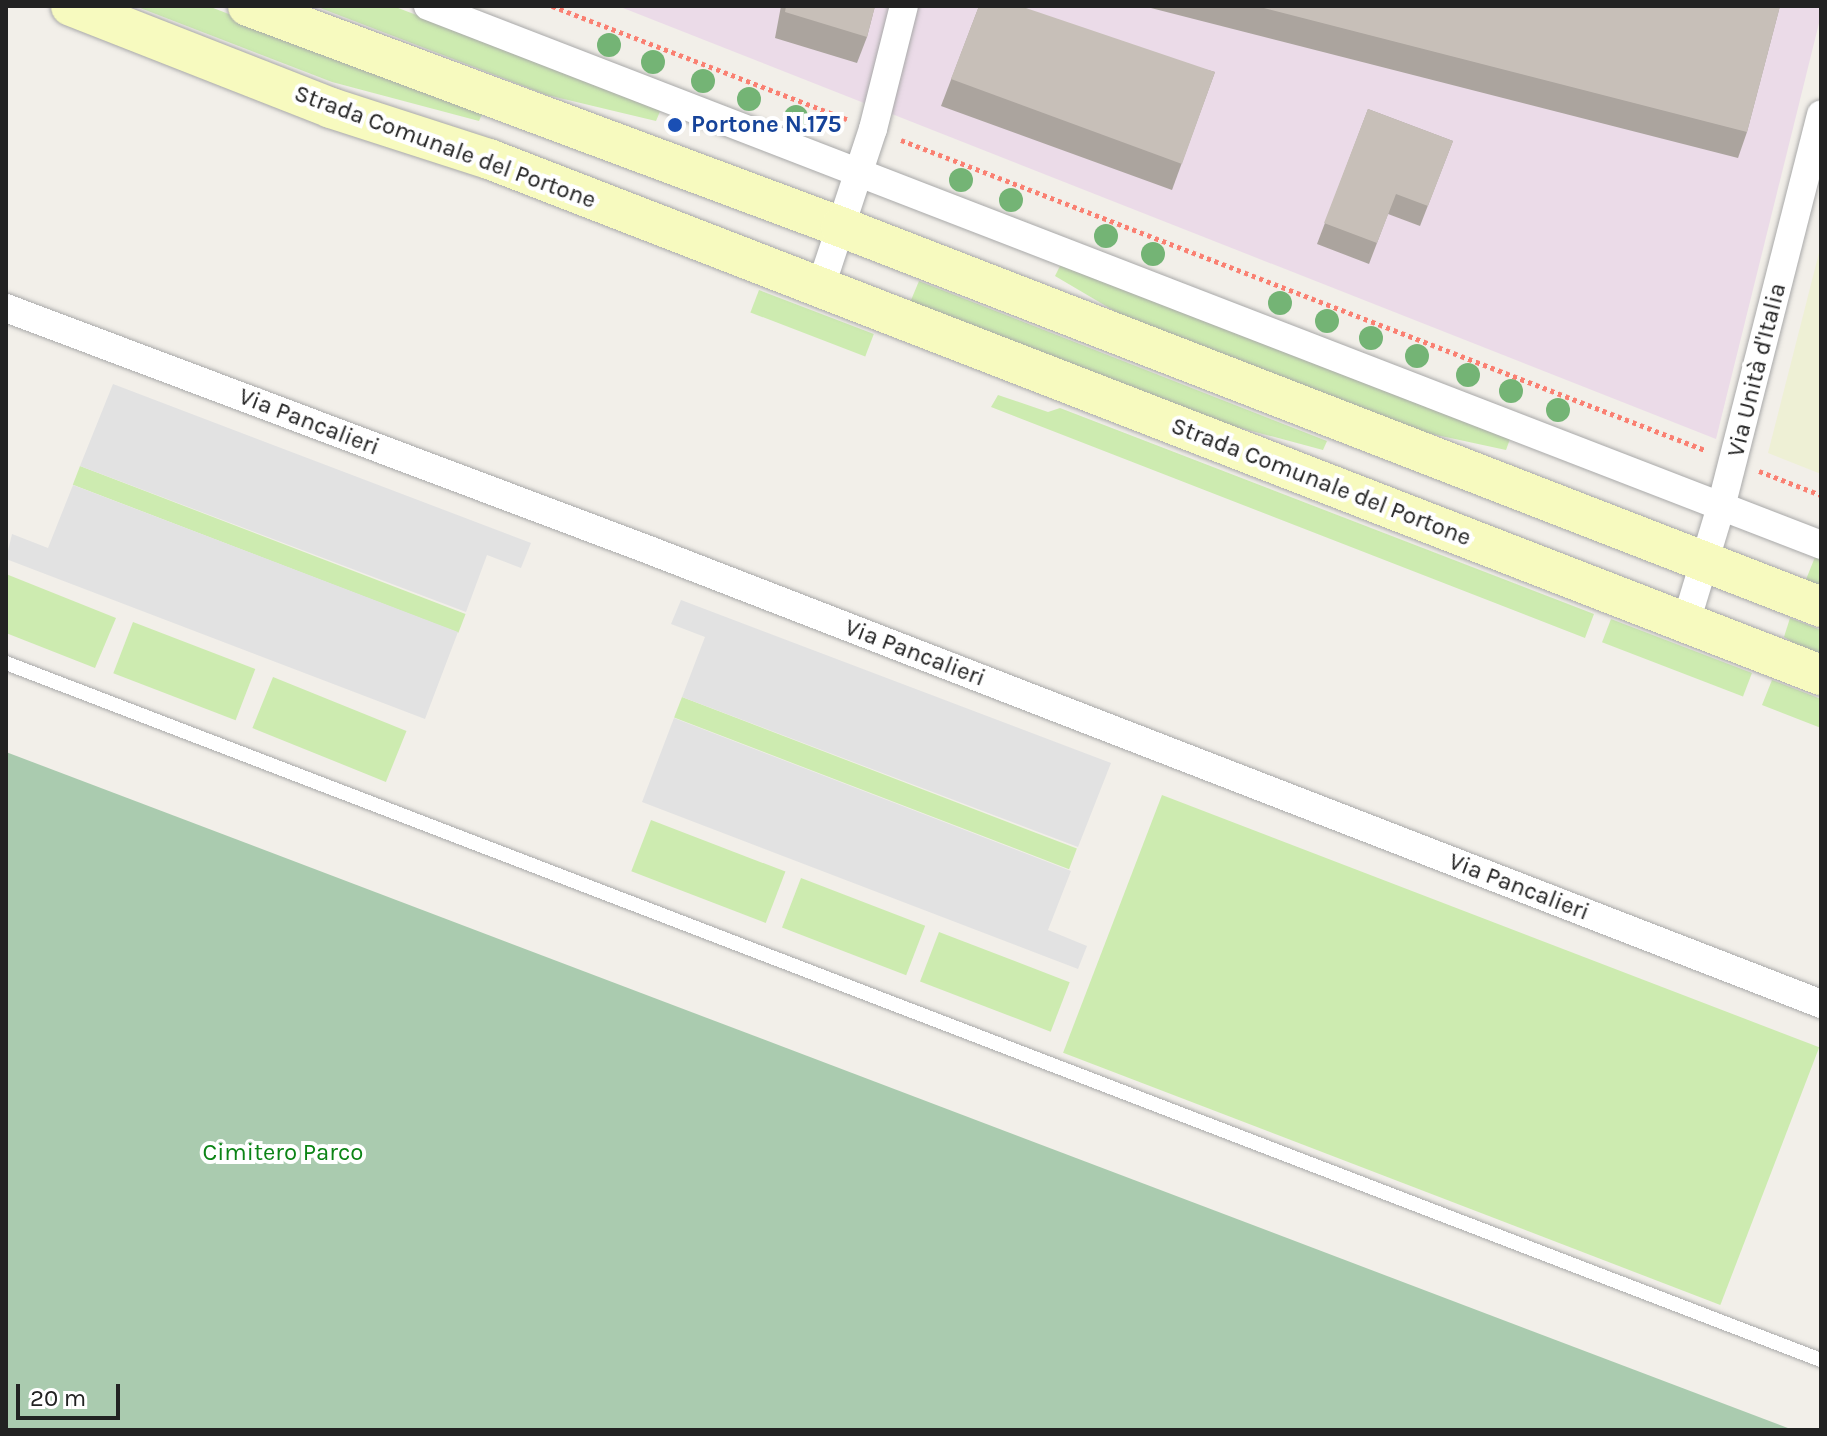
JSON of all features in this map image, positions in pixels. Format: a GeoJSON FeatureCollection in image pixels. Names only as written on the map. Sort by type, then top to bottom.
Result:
{"type":"FeatureCollection","features":[{"type":"Feature","properties":{"kind":"street","name":"Strada Comunale del Portone"},"geometry":{"type":"LineString","coordinates":[[71,6],[331,108],[489,159],[1821,675]]}},
{"type":"Feature","properties":{"kind":"street"},"geometry":{"type":"LineString","coordinates":[[248,6],[841,227],[1821,607]]}},
{"type":"Feature","properties":{"kind":"street"},"geometry":{"type":"LineString","coordinates":[[428,6],[1821,545]]}},
{"type":"Feature","properties":{"kind":"street"},"geometry":{"type":"LineString","coordinates":[[820,289],[873,129],[904,6]]}},
{"type":"Feature","properties":{"kind":"street","name":"Via Unità d'Italia"},"geometry":{"type":"LineString","coordinates":[[1686,622],[1721,507],[1821,115]]}},
{"type":"Feature","properties":{"kind":"street","name":"Via Pancalieri"},"geometry":{"type":"LineString","coordinates":[[6,308],[634,544],[1821,1004]]}},
{"type":"Feature","properties":{"kind":"lane"},"geometry":{"type":"LineString","coordinates":[[6,663],[1821,1360]]}},
{"type":"Feature","properties":{"kind":"path"},"geometry":{"type":"LineString","coordinates":[[552,6],[1821,495]]}},
{"type":"Feature","properties":{"kind":"shaded area"},"geometry":{"type":"Polygon","coordinates":[[[618,6],[1821,6],[1821,15],[1716,439],[618,6]]]}},
{"type":"Feature","properties":{"kind":"shaded area"},"geometry":{"type":"Polygon","coordinates":[[[113,384],[531,543],[521,568],[487,555],[466,612],[80,466],[113,384]]]}},
{"type":"Feature","properties":{"kind":"shaded area"},"geometry":{"type":"Polygon","coordinates":[[[73,485],[458,632],[425,719],[6,559],[12,534],[48,548],[73,485]]]}},
{"type":"Feature","properties":{"kind":"shaded area"},"geometry":{"type":"Polygon","coordinates":[[[681,600],[1111,763],[1078,847],[682,697],[705,637],[671,624],[681,600]]]}},
{"type":"Feature","properties":{"kind":"shaded area"},"geometry":{"type":"Polygon","coordinates":[[[674,718],[1071,871],[1048,930],[1087,946],[1078,969],[642,802],[674,718]]]}},
{"type":"Feature","properties":{"kind":"green space"},"geometry":{"type":"Polygon","coordinates":[[[135,6],[208,6],[483,112],[479,121],[332,82],[135,6]]]}},
{"type":"Feature","properties":{"kind":"green space"},"geometry":{"type":"Polygon","coordinates":[[[315,6],[393,6],[661,109],[656,121],[547,95],[315,6]]]}},
{"type":"Feature","properties":{"kind":"green space"},"geometry":{"type":"Polygon","coordinates":[[[1821,245],[1821,474],[1768,453],[1821,245]]]}},
{"type":"Feature","properties":{"kind":"green space"},"geometry":{"type":"Polygon","coordinates":[[[1061,264],[1510,439],[1506,450],[1404,428],[1145,329],[1055,276],[1061,264]]]}},
{"type":"Feature","properties":{"kind":"green space"},"geometry":{"type":"Polygon","coordinates":[[[919,281],[1327,441],[1323,450],[1188,414],[909,305],[919,281]]]}},
{"type":"Feature","properties":{"kind":"green space"},"geometry":{"type":"Polygon","coordinates":[[[759,290],[874,334],[865,356],[750,312],[759,290]]]}},
{"type":"Feature","properties":{"kind":"green space"},"geometry":{"type":"Polygon","coordinates":[[[998,395],[1048,412],[1060,408],[1594,614],[1585,638],[991,407],[998,395]]]}},
{"type":"Feature","properties":{"kind":"green space"},"geometry":{"type":"Polygon","coordinates":[[[80,466],[466,614],[458,633],[73,485],[80,466]]]}},
{"type":"Feature","properties":{"kind":"green space"},"geometry":{"type":"Polygon","coordinates":[[[1815,557],[1821,559],[1821,589],[1805,582],[1815,557]]]}},
{"type":"Feature","properties":{"kind":"green space"},"geometry":{"type":"Polygon","coordinates":[[[6,574],[116,618],[95,668],[6,633],[6,574]]]}},
{"type":"Feature","properties":{"kind":"green space"},"geometry":{"type":"Polygon","coordinates":[[[1790,618],[1821,630],[1821,659],[1784,637],[1790,618]]]}},
{"type":"Feature","properties":{"kind":"green space"},"geometry":{"type":"Polygon","coordinates":[[[1611,619],[1752,673],[1743,696],[1602,642],[1611,619]]]}},
{"type":"Feature","properties":{"kind":"green space"},"geometry":{"type":"Polygon","coordinates":[[[133,622],[255,669],[236,720],[113,673],[133,622]]]}},
{"type":"Feature","properties":{"kind":"green space"},"geometry":{"type":"Polygon","coordinates":[[[273,677],[407,731],[386,782],[252,728],[273,677]]]}},
{"type":"Feature","properties":{"kind":"green space"},"geometry":{"type":"Polygon","coordinates":[[[1772,680],[1821,699],[1821,728],[1762,705],[1772,680]]]}},
{"type":"Feature","properties":{"kind":"green space"},"geometry":{"type":"Polygon","coordinates":[[[682,697],[1077,849],[1069,869],[674,718],[682,697]]]}},
{"type":"Feature","properties":{"kind":"green space","name":"Cimitero Parco"},"geometry":{"type":"Polygon","coordinates":[[[6,752],[1793,1430],[6,1430],[6,752]]]}},
{"type":"Feature","properties":{"kind":"green space"},"geometry":{"type":"Polygon","coordinates":[[[1162,795],[1819,1047],[1720,1305],[1063,1053],[1162,795]]]}},
{"type":"Feature","properties":{"kind":"green space"},"geometry":{"type":"Polygon","coordinates":[[[651,820],[785,872],[766,923],[631,871],[651,820]]]}},
{"type":"Feature","properties":{"kind":"green space"},"geometry":{"type":"Polygon","coordinates":[[[801,878],[925,926],[906,975],[782,927],[801,878]]]}},
{"type":"Feature","properties":{"kind":"green space"},"geometry":{"type":"Polygon","coordinates":[[[939,932],[1070,982],[1051,1032],[920,981],[939,932]]]}},
{"type":"Feature","properties":{"kind":"building"},"geometry":{"type":"Polygon","coordinates":[[[786,6],[875,6],[867,37],[785,12],[786,6]]]}},
{"type":"Feature","properties":{"kind":"building"},"geometry":{"type":"Polygon","coordinates":[[[979,6],[1020,6],[1215,72],[1182,164],[951,79],[979,6]]]}},
{"type":"Feature","properties":{"kind":"building"},"geometry":{"type":"Polygon","coordinates":[[[1256,6],[1780,6],[1747,132],[1256,6]]]}},
{"type":"Feature","properties":{"kind":"building"},"geometry":{"type":"Polygon","coordinates":[[[1368,109],[1453,141],[1428,206],[1396,194],[1377,243],[1324,223],[1368,109]]]}},
{"type":"Feature","properties":{"kind":"place","name":"Portone N.175"},"geometry":{"type":"Point","coordinates":[675,125]}}]}
